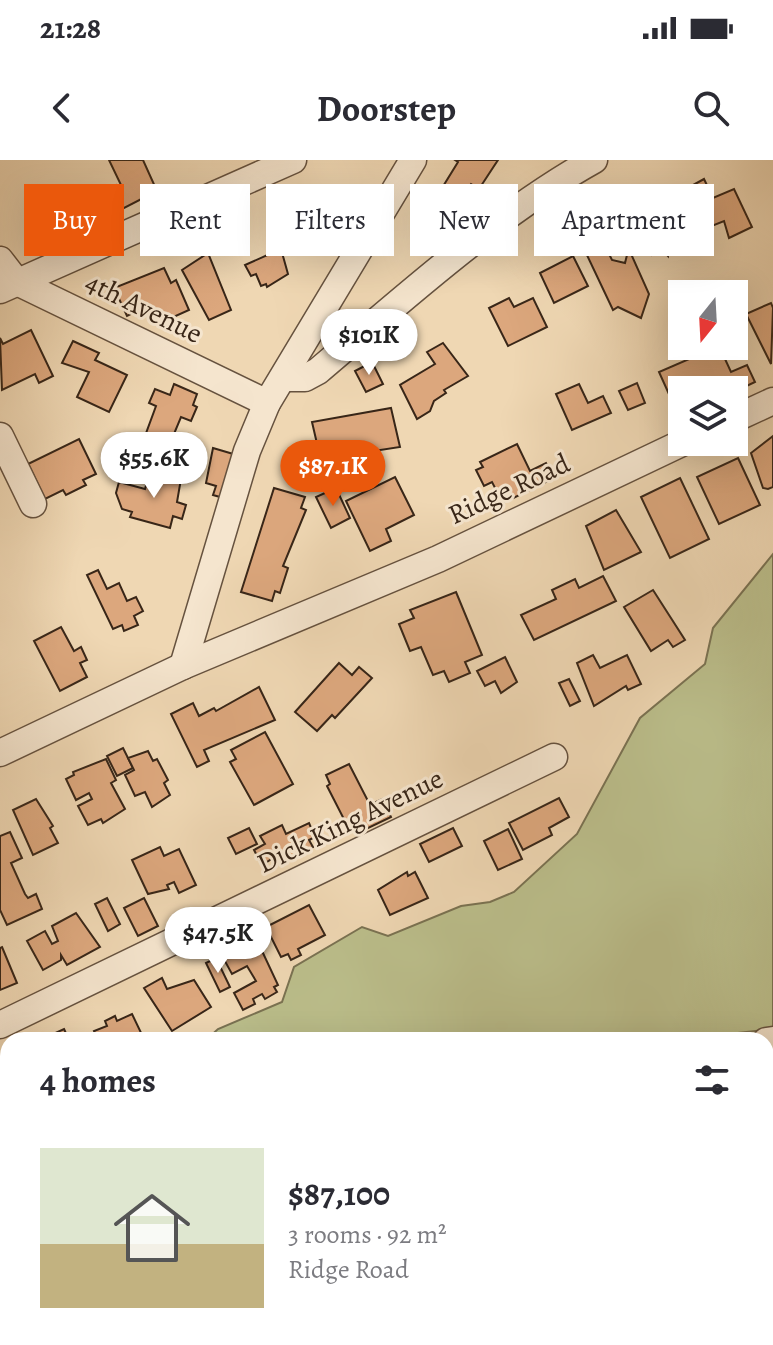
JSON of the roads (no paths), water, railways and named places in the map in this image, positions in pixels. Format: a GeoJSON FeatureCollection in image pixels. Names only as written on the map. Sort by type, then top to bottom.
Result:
{"type":"FeatureCollection","features":[{"type":"Feature","properties":{"kind":"street"},"geometry":{"type":"LineString","coordinates":[[9,286],[293,160]]}},
{"type":"Feature","properties":{"kind":"street"},"geometry":{"type":"LineString","coordinates":[[183,666],[247,451],[267,403],[413,160]]}},
{"type":"Feature","properties":{"kind":"street"},"geometry":{"type":"LineString","coordinates":[[283,378],[305,378],[318,371],[404,298],[556,181],[594,160]]}},
{"type":"Feature","properties":{"kind":"street","name":"4th Avenue"},"geometry":{"type":"LineString","coordinates":[[0,260],[9,286],[267,403]]}},
{"type":"Feature","properties":{"kind":"street"},"geometry":{"type":"LineString","coordinates":[[748,413],[773,401]]}},
{"type":"Feature","properties":{"kind":"street"},"geometry":{"type":"LineString","coordinates":[[0,436],[33,504]]}},
{"type":"Feature","properties":{"kind":"street","name":"Ridge Road"},"geometry":{"type":"LineString","coordinates":[[0,753],[183,666],[438,559],[668,450]]}},
{"type":"Feature","properties":{"kind":"street","name":"Dick King Avenue"},"geometry":{"type":"LineString","coordinates":[[0,1025],[554,757]]}}]}
